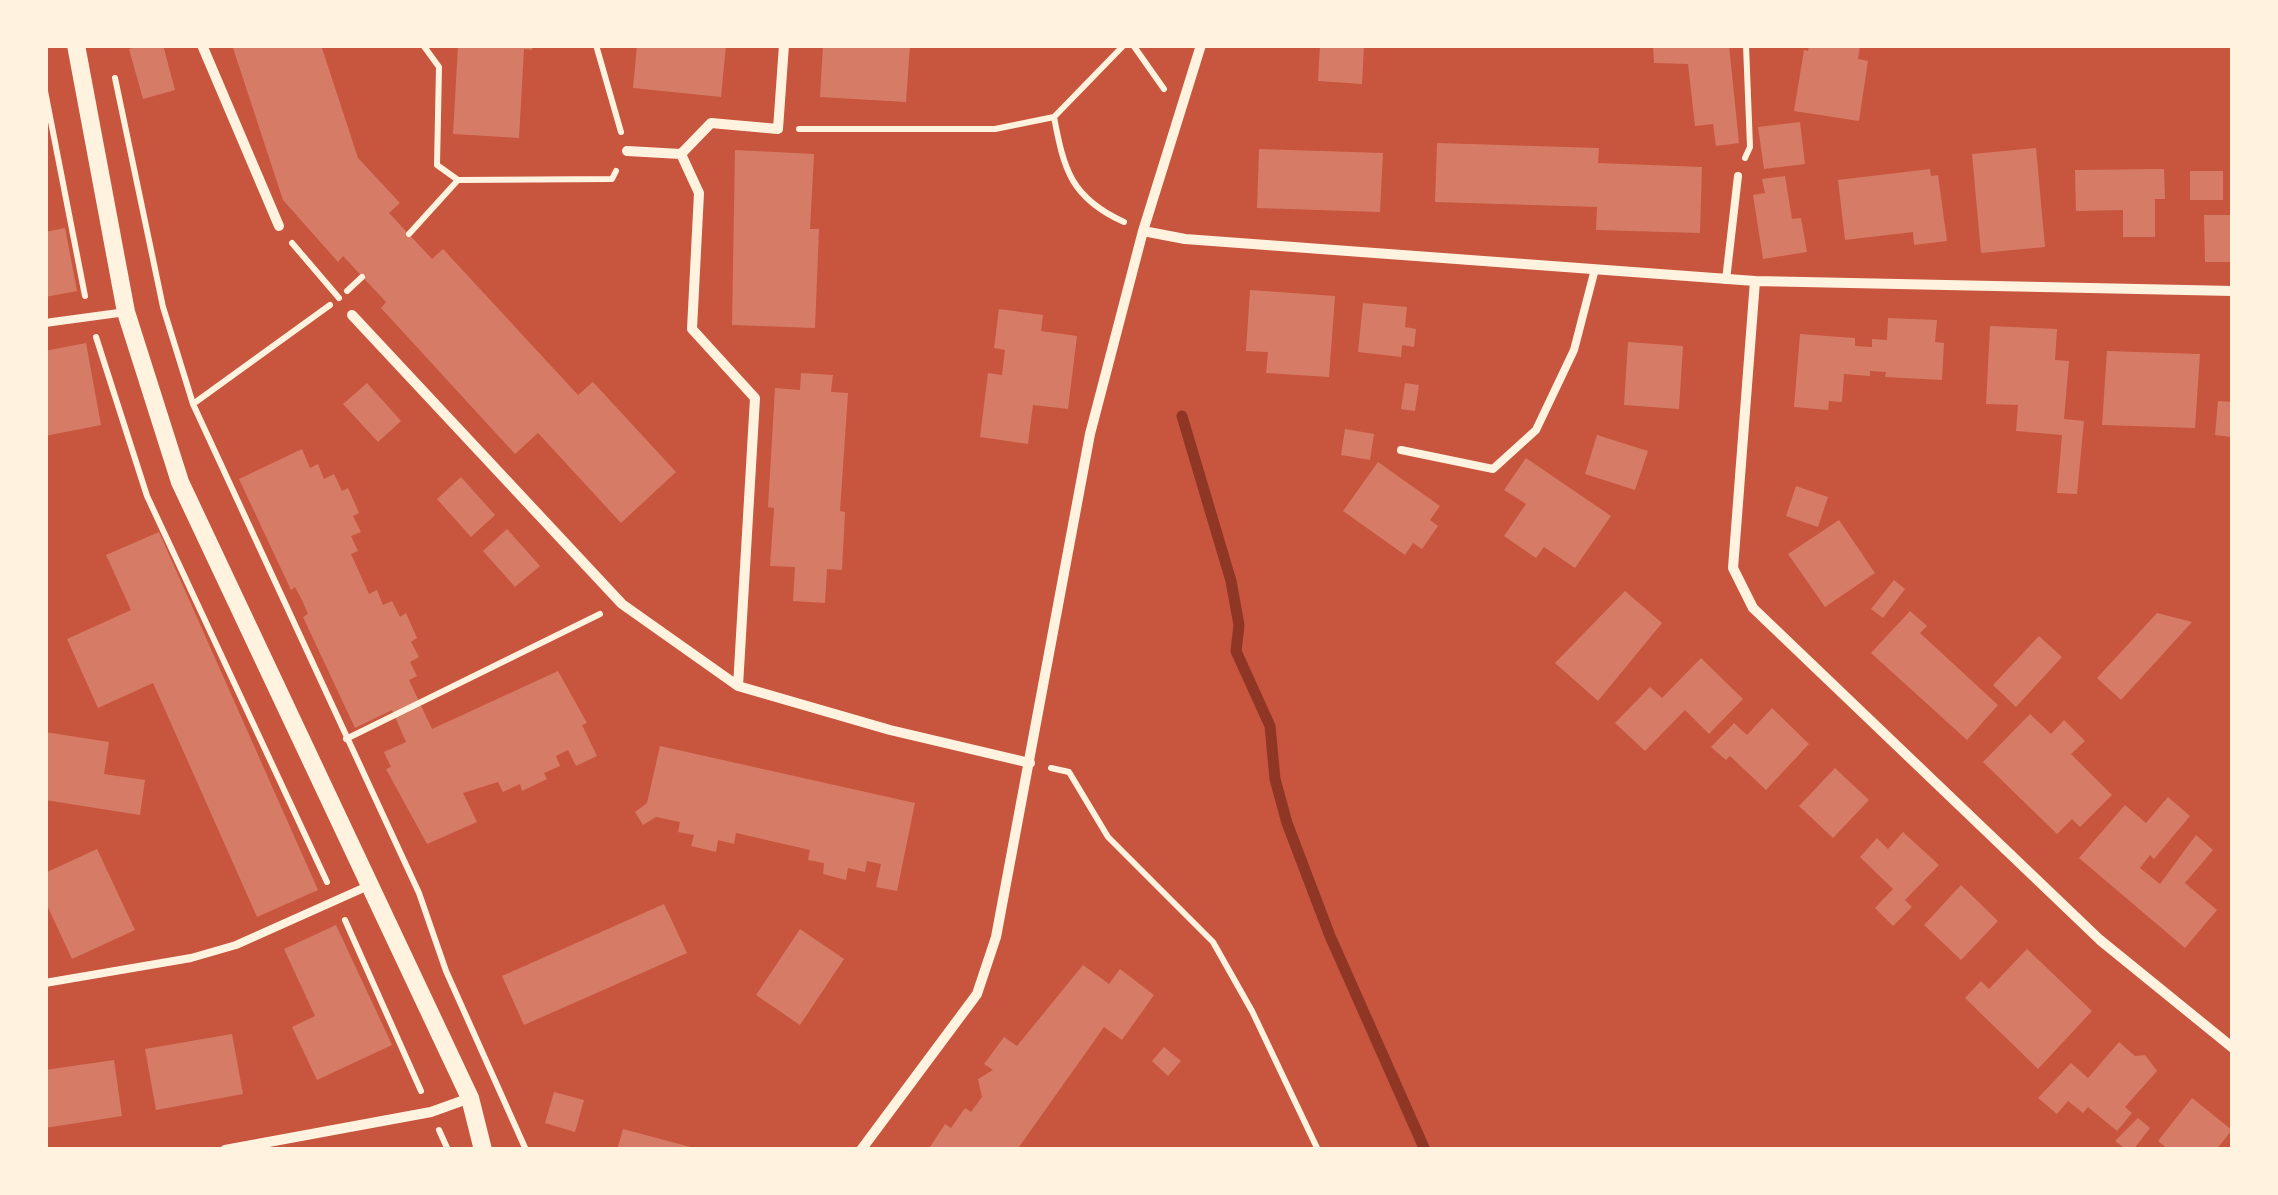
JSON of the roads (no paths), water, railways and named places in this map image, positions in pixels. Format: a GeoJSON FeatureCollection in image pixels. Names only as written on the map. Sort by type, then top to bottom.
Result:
{"type":"FeatureCollection","features":[{"type":"Feature","properties":{"kind":"street"},"geometry":{"type":"LineString","coordinates":[[76,45],[126,312],[180,482],[470,1098],[484,1150]]}},
{"type":"Feature","properties":{"kind":"street"},"geometry":{"type":"LineString","coordinates":[[202,45],[279,226]]}},
{"type":"Feature","properties":{"kind":"street"},"geometry":{"type":"LineString","coordinates":[[681,154],[710,123],[778,129],[784,45]]}},
{"type":"Feature","properties":{"kind":"street"},"geometry":{"type":"LineString","coordinates":[[861,1150],[977,994],[996,937],[1090,434],[1144,231],[1201,45]]}},
{"type":"Feature","properties":{"kind":"street"},"geometry":{"type":"LineString","coordinates":[[627,151],[681,154]]}},
{"type":"Feature","properties":{"kind":"street"},"geometry":{"type":"LineString","coordinates":[[681,154],[699,193],[692,329],[755,398],[738,686]]}},
{"type":"Feature","properties":{"kind":"street"},"geometry":{"type":"LineString","coordinates":[[1144,231],[1185,240],[1726,280],[2233,291]]}},
{"type":"Feature","properties":{"kind":"street"},"geometry":{"type":"LineString","coordinates":[[1755,281],[1733,568],[1753,608],[2100,940],[2233,1048]]}},
{"type":"Feature","properties":{"kind":"street"},"geometry":{"type":"LineString","coordinates":[[352,314],[394,365],[622,604],[738,686],[890,730],[1030,764]]}},
{"type":"Feature","properties":{"kind":"street"},"geometry":{"type":"LineString","coordinates":[[225,1150],[431,1112],[470,1098]]}},
{"type":"Feature","properties":{"kind":"lane"},"geometry":{"type":"LineString","coordinates":[[1726,280],[1738,176]]}},
{"type":"Feature","properties":{"kind":"lane"},"geometry":{"type":"LineString","coordinates":[[1401,450],[1493,470],[1536,430],[1574,350],[1595,269]]}},
{"type":"Feature","properties":{"kind":"lane"},"geometry":{"type":"LineString","coordinates":[[45,323],[126,312]]}},
{"type":"Feature","properties":{"kind":"lane"},"geometry":{"type":"LineString","coordinates":[[45,982],[191,958],[236,945],[368,886]]}},
{"type":"Feature","properties":{"kind":"waterway"},"geometry":{"type":"LineString","coordinates":[[1182,416],[1231,581],[1239,625],[1236,651],[1270,726],[1275,779],[1287,823],[1330,936],[1425,1150]]}}]}
